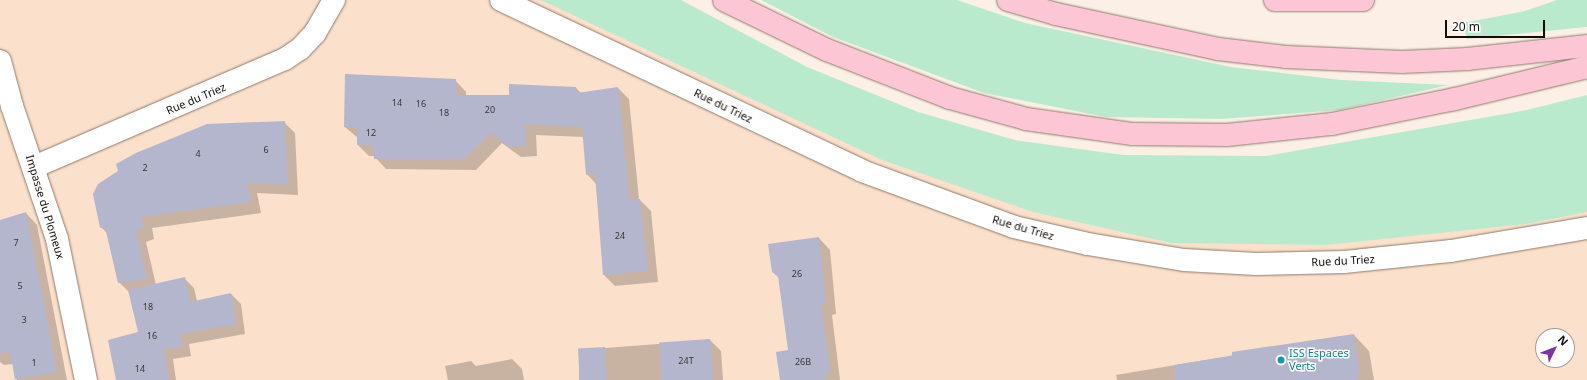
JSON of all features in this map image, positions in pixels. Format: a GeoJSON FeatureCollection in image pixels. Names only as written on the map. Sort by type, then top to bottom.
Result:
{"type":"FeatureCollection","features":[{"type":"Feature","properties":{"kind":"highway"},"geometry":{"type":"LineString","coordinates":[[724,0],[826,50],[950,98],[1026,119],[1133,134],[1243,134],[1332,124],[1455,99],[1587,67]]}},
{"type":"Feature","properties":{"kind":"highway"},"geometry":{"type":"LineString","coordinates":[[1008,0],[1056,14],[1218,50],[1286,57],[1402,62],[1467,59],[1587,46]]}},
{"type":"Feature","properties":{"kind":"highway"},"geometry":{"type":"LineString","coordinates":[[1275,0],[1363,0]]}},
{"type":"Feature","properties":{"kind":"street","name":"Rue du Triez"},"geometry":{"type":"LineString","coordinates":[[34,167],[285,59],[300,49],[315,33],[334,0]]}},
{"type":"Feature","properties":{"kind":"street","name":"Rue du Triez"},"geometry":{"type":"LineString","coordinates":[[501,0],[862,171],[1014,227],[1081,243],[1184,260],[1256,264],[1344,262],[1451,251],[1587,228]]}},
{"type":"Feature","properties":{"kind":"street","name":"Impasse du Plomeux"},"geometry":{"type":"LineString","coordinates":[[0,61],[12,106],[58,239],[86,380]]}},
{"type":"Feature","properties":{"kind":"shaded area"},"geometry":{"type":"Polygon","coordinates":[[[0,0],[622,0],[959,154],[1587,178],[1587,380],[0,380],[0,0]]]}},
{"type":"Feature","properties":{"kind":"green space"},"geometry":{"type":"Polygon","coordinates":[[[541,0],[681,0],[807,67],[918,112],[1015,140],[1123,155],[1266,156],[1527,110],[1587,95],[1587,212],[1526,224],[1325,245],[1171,243],[1033,212],[882,160],[541,0]]]}},
{"type":"Feature","properties":{"kind":"green space"},"geometry":{"type":"Polygon","coordinates":[[[761,0],[957,0],[1025,23],[1231,67],[1341,80],[1448,85],[1340,110],[1221,119],[1106,117],[984,93],[833,37],[761,0]]]}},
{"type":"Feature","properties":{"kind":"green space"},"geometry":{"type":"Polygon","coordinates":[[[1557,0],[1587,0],[1587,27],[1467,39],[1463,23],[1525,11],[1557,0]]]}},
{"type":"Feature","properties":{"kind":"building"},"geometry":{"type":"Polygon","coordinates":[[[345,74],[456,79],[456,95],[509,95],[509,84],[576,87],[577,93],[618,87],[630,200],[640,199],[648,271],[603,275],[595,173],[586,175],[582,127],[525,124],[526,146],[509,147],[491,133],[464,159],[374,159],[373,145],[357,145],[357,128],[344,127],[345,74]]]}},
{"type":"Feature","properties":{"kind":"building"},"geometry":{"type":"Polygon","coordinates":[[[285,121],[288,185],[247,183],[251,202],[141,217],[144,228],[136,231],[147,279],[118,283],[105,227],[100,228],[93,194],[98,184],[118,171],[116,164],[136,153],[207,124],[285,121]]]}},
{"type":"Feature","properties":{"kind":"building"},"geometry":{"type":"Polygon","coordinates":[[[26,212],[57,372],[15,379],[10,352],[0,354],[0,220],[26,212]]]}},
{"type":"Feature","properties":{"kind":"building"},"geometry":{"type":"Polygon","coordinates":[[[819,237],[826,303],[821,304],[830,373],[825,374],[826,380],[780,380],[776,352],[788,350],[778,276],[772,272],[768,244],[819,237]]]}},
{"type":"Feature","properties":{"kind":"building"},"geometry":{"type":"Polygon","coordinates":[[[185,277],[190,302],[231,293],[236,324],[180,334],[182,347],[164,349],[169,380],[116,380],[108,340],[138,332],[128,290],[185,277]]]}},
{"type":"Feature","properties":{"kind":"building","name":"ISS Espaces Verts"},"geometry":{"type":"Polygon","coordinates":[[[1354,334],[1360,374],[1357,374],[1358,380],[1175,380],[1174,365],[1232,356],[1232,352],[1354,334]]]}},
{"type":"Feature","properties":{"kind":"building"},"geometry":{"type":"Polygon","coordinates":[[[710,339],[713,380],[662,380],[659,343],[710,339]]]}},
{"type":"Feature","properties":{"kind":"building"},"geometry":{"type":"Polygon","coordinates":[[[605,347],[607,380],[580,380],[578,348],[605,347]]]}},
{"type":"Feature","properties":{"kind":"place","name":"ISS Espaces Verts"},"geometry":{"type":"Point","coordinates":[1281,360]}}]}
